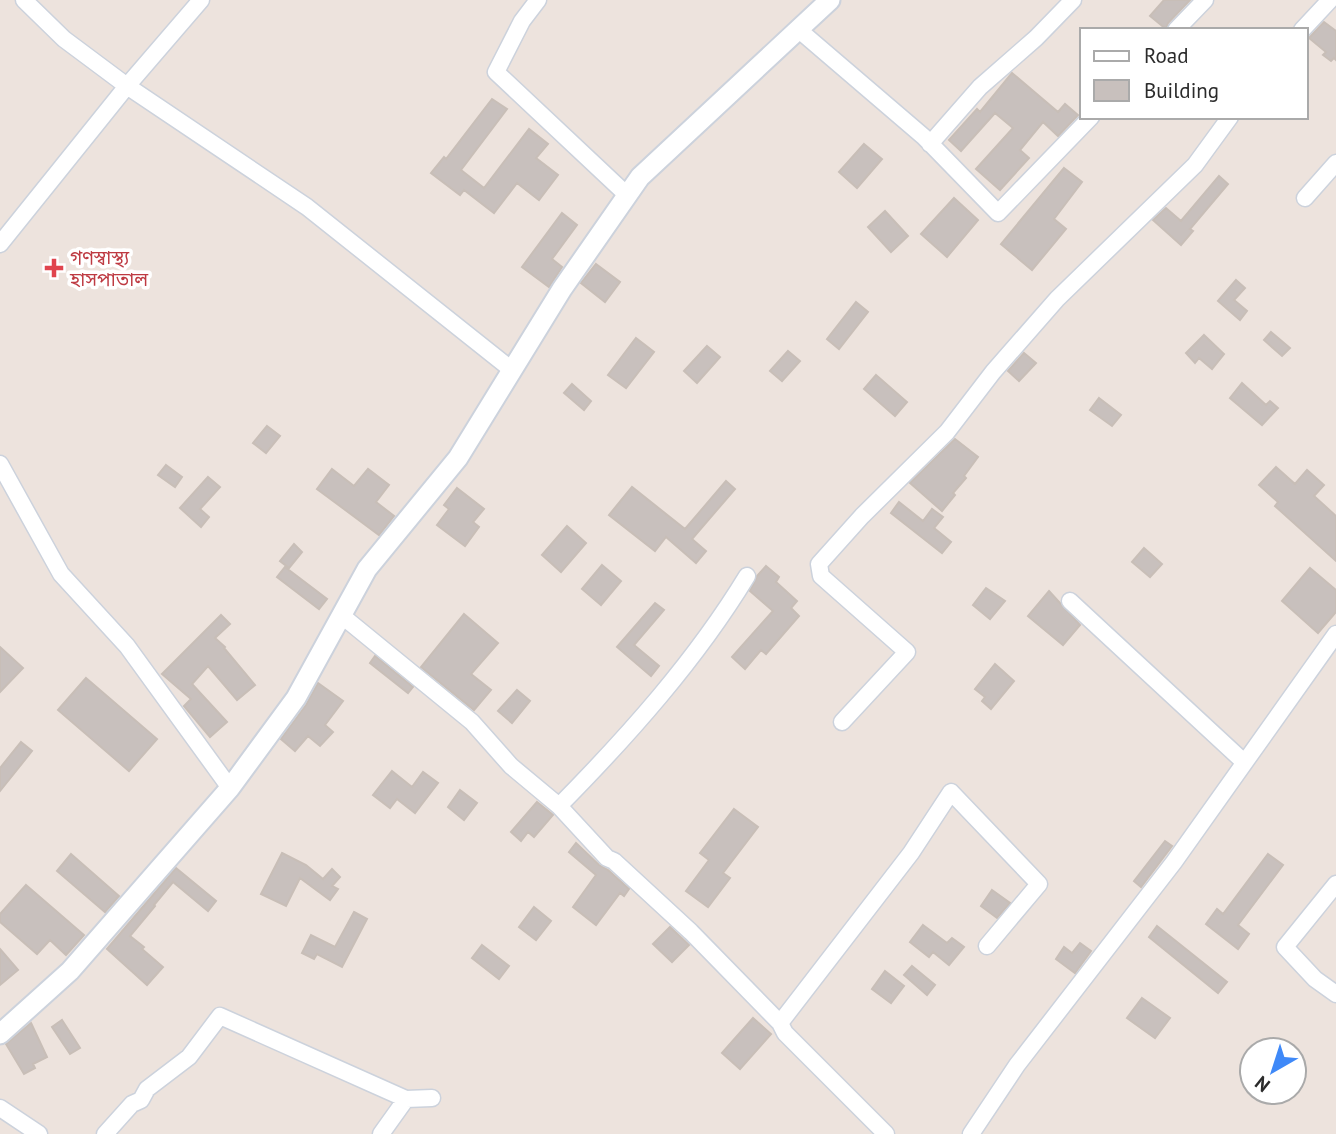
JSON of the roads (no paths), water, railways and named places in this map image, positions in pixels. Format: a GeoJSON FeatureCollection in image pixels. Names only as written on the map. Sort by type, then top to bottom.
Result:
{"type":"FeatureCollection","features":[{"type":"Feature","properties":{"kind":"street"},"geometry":{"type":"LineString","coordinates":[[24,0],[64,40],[127,86],[307,206],[512,370]]}},
{"type":"Feature","properties":{"kind":"street"},"geometry":{"type":"LineString","coordinates":[[0,244],[127,86],[201,0]]}},
{"type":"Feature","properties":{"kind":"street"},"geometry":{"type":"LineString","coordinates":[[538,0],[522,21],[496,72],[627,195]]}},
{"type":"Feature","properties":{"kind":"street"},"geometry":{"type":"LineString","coordinates":[[0,1034],[70,971],[230,788],[296,698],[367,569],[458,458],[562,289],[640,177],[830,0]]}},
{"type":"Feature","properties":{"kind":"street"},"geometry":{"type":"LineString","coordinates":[[930,144],[980,87],[1036,38],[1073,0]]}},
{"type":"Feature","properties":{"kind":"street"},"geometry":{"type":"LineString","coordinates":[[1178,28],[1205,0]]}},
{"type":"Feature","properties":{"kind":"street"},"geometry":{"type":"LineString","coordinates":[[1304,28],[1330,0]]}},
{"type":"Feature","properties":{"kind":"street"},"geometry":{"type":"LineString","coordinates":[[799,30],[930,144],[998,213],[1089,119]]}},
{"type":"Feature","properties":{"kind":"street"},"geometry":{"type":"LineString","coordinates":[[842,722],[907,652],[821,576],[819,564],[862,516],[947,432],[993,372],[1057,299],[1195,165],[1229,119]]}},
{"type":"Feature","properties":{"kind":"street"},"geometry":{"type":"LineString","coordinates":[[1305,198],[1336,163]]}},
{"type":"Feature","properties":{"kind":"street"},"geometry":{"type":"LineString","coordinates":[[0,464],[61,574],[127,646],[230,788]]}},
{"type":"Feature","properties":{"kind":"street"},"geometry":{"type":"LineString","coordinates":[[559,806],[642,716],[722,618],[747,576]]}},
{"type":"Feature","properties":{"kind":"street"},"geometry":{"type":"LineString","coordinates":[[1070,601],[1244,762]]}},
{"type":"Feature","properties":{"kind":"street"},"geometry":{"type":"LineString","coordinates":[[341,615],[472,722],[512,766],[559,806],[607,858],[614,861],[691,932],[780,1023],[785,1033],[886,1134]]}},
{"type":"Feature","properties":{"kind":"street"},"geometry":{"type":"LineString","coordinates":[[971,1134],[1017,1065],[1174,862],[1336,635]]}},
{"type":"Feature","properties":{"kind":"street"},"geometry":{"type":"LineString","coordinates":[[780,1023],[911,853],[951,792],[1039,884],[987,946]]}},
{"type":"Feature","properties":{"kind":"street"},"geometry":{"type":"LineString","coordinates":[[1336,884],[1285,947],[1315,979],[1336,994]]}},
{"type":"Feature","properties":{"kind":"street"},"geometry":{"type":"LineString","coordinates":[[105,1134],[132,1104],[141,1100],[147,1089],[189,1057],[220,1016],[406,1099],[432,1098]]}},
{"type":"Feature","properties":{"kind":"street"},"geometry":{"type":"LineString","coordinates":[[381,1134],[406,1099]]}},
{"type":"Feature","properties":{"kind":"street"},"geometry":{"type":"LineString","coordinates":[[0,1108],[39,1134]]}},
{"type":"Feature","properties":{"kind":"place","name":"গণস্বাস্থ্য হাসপাতাল"},"geometry":{"type":"Point","coordinates":[54,268]}}]}
